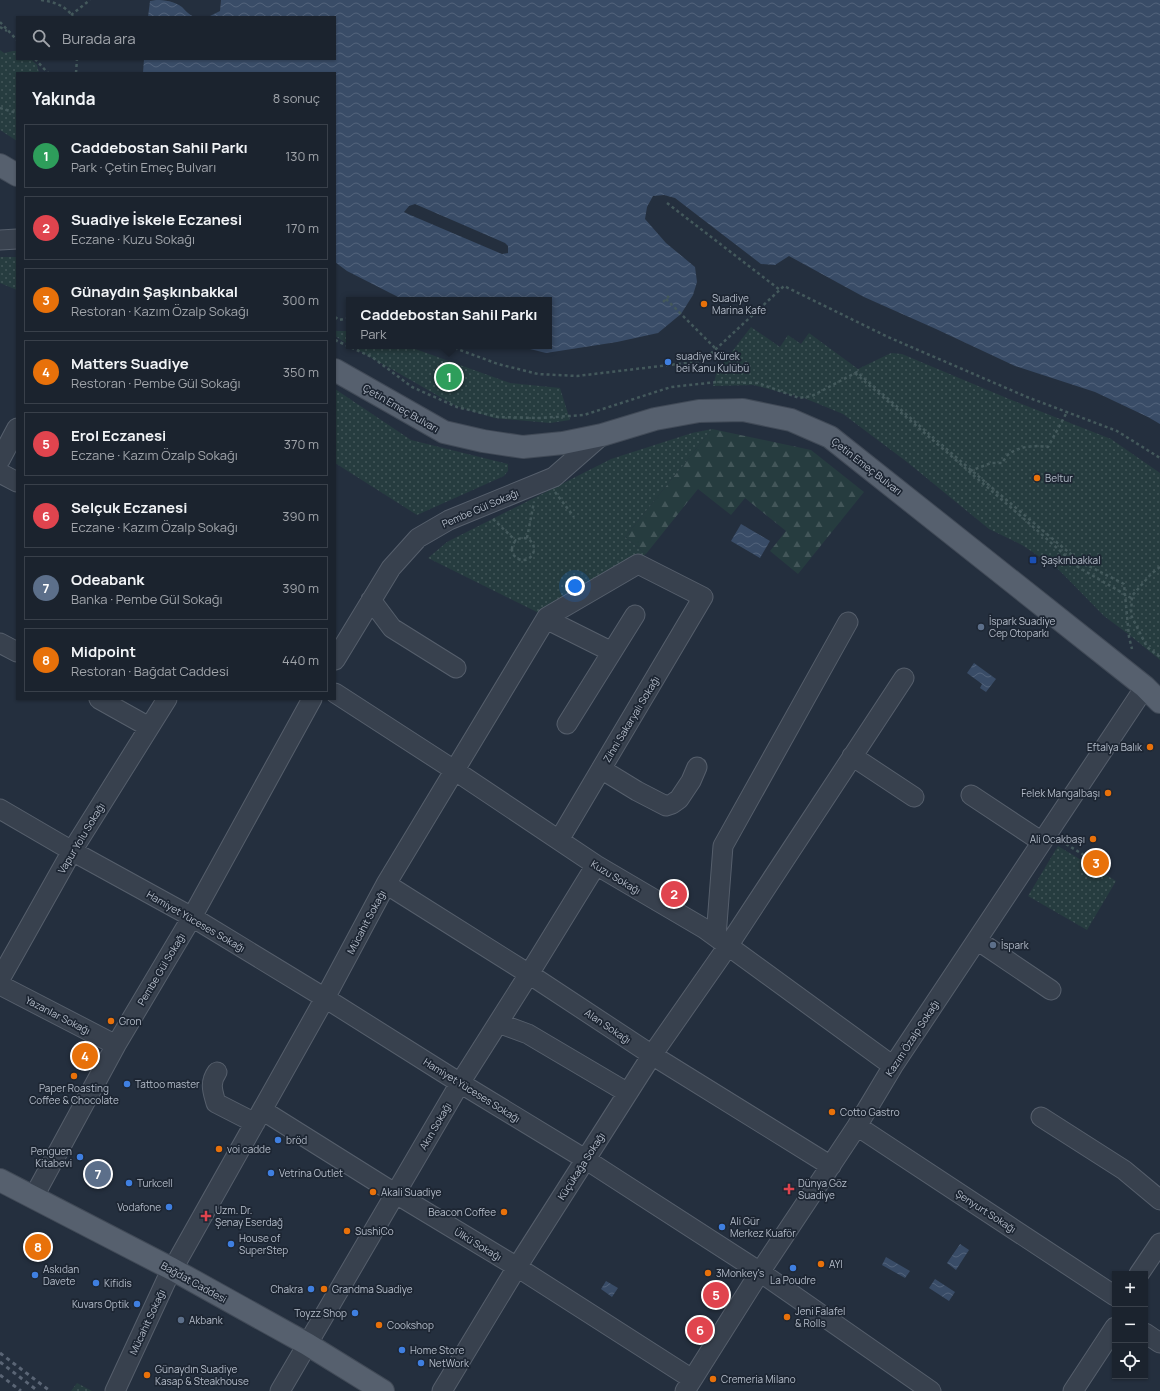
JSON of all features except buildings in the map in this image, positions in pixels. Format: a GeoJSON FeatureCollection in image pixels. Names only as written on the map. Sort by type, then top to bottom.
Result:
{"type":"FeatureCollection","features":[{"type":"Feature","properties":{"kind":"main road"},"geometry":{"type":"LineString","coordinates":[[0,165],[16,174]]}},
{"type":"Feature","properties":{"kind":"main road","name":"Çetin Emeç Bulvarı"},"geometry":{"type":"LineString","coordinates":[[336,371],[444,432],[483,441],[523,446],[563,443],[602,435],[655,418],[699,411],[743,410],[791,420],[830,437],[1153,695]]}},
{"type":"Feature","properties":{"kind":"main road","name":"Bağdat Caddesi"},"geometry":{"type":"LineString","coordinates":[[0,1180],[172,1269],[307,1344],[383,1391]]}},
{"type":"Feature","properties":{"kind":"street"},"geometry":{"type":"LineString","coordinates":[[0,240],[16,239]]}},
{"type":"Feature","properties":{"kind":"street"},"geometry":{"type":"LineString","coordinates":[[0,460],[16,430]]}},
{"type":"Feature","properties":{"kind":"street","name":"Pembe Gül Sokağı"},"geometry":{"type":"LineString","coordinates":[[336,658],[391,568],[418,538],[449,520],[554,477],[602,435]]}},
{"type":"Feature","properties":{"kind":"street"},"geometry":{"type":"LineString","coordinates":[[0,473],[16,481]]}},
{"type":"Feature","properties":{"kind":"street","name":"Mücahit Sokağı"},"geometry":{"type":"LineString","coordinates":[[115,1391],[172,1269],[325,998],[386,884],[547,617],[638,564],[703,597]]}},
{"type":"Feature","properties":{"kind":"street","name":"Zihni Sakaryalı Sokağı"},"geometry":{"type":"LineString","coordinates":[[559,840],[703,597]]}},
{"type":"Feature","properties":{"kind":"street"},"geometry":{"type":"LineString","coordinates":[[371,600],[392,628],[456,668]]}},
{"type":"Feature","properties":{"kind":"street"},"geometry":{"type":"LineString","coordinates":[[567,724],[635,615]]}},
{"type":"Feature","properties":{"kind":"street"},"geometry":{"type":"LineString","coordinates":[[546,619],[612,652]]}},
{"type":"Feature","properties":{"kind":"street"},"geometry":{"type":"LineString","coordinates":[[722,942],[723,846],[848,622]]}},
{"type":"Feature","properties":{"kind":"street"},"geometry":{"type":"LineString","coordinates":[[0,643],[16,651]]}},
{"type":"Feature","properties":{"kind":"street","name":"Küçükağa Sokağı"},"geometry":{"type":"LineString","coordinates":[[442,1391],[517,1267],[722,942],[852,756],[904,678]]}},
{"type":"Feature","properties":{"kind":"street","name":"Kuzu Sokağı"},"geometry":{"type":"LineString","coordinates":[[336,694],[596,865],[705,929],[893,1066]]}},
{"type":"Feature","properties":{"kind":"street","name":"Kazım Özalp Sokağı"},"geometry":{"type":"LineString","coordinates":[[688,1385],[760,1272],[857,1126],[893,1066],[1045,838],[1153,695]]}},
{"type":"Feature","properties":{"kind":"street"},"geometry":{"type":"LineString","coordinates":[[101,700],[149,727]]}},
{"type":"Feature","properties":{"kind":"street","name":"Vapur Yolu Sokağı"},"geometry":{"type":"LineString","coordinates":[[0,979],[72,851],[166,700]]}},
{"type":"Feature","properties":{"kind":"street","name":"Pembe Gül Sokağı"},"geometry":{"type":"LineString","coordinates":[[33,1198],[116,1045],[192,917],[311,700]]}},
{"type":"Feature","properties":{"kind":"street"},"geometry":{"type":"LineString","coordinates":[[852,756],[914,797]]}},
{"type":"Feature","properties":{"kind":"street"},"geometry":{"type":"LineString","coordinates":[[601,769],[637,791],[666,806],[679,799],[691,781],[697,766]]}},
{"type":"Feature","properties":{"kind":"street"},"geometry":{"type":"LineString","coordinates":[[972,795],[1045,838]]}},
{"type":"Feature","properties":{"kind":"street","name":"Hamiyet Yüceses Sokağı"},"geometry":{"type":"LineString","coordinates":[[0,809],[72,851],[192,917],[585,1159],[760,1272],[931,1391]]}},
{"type":"Feature","properties":{"kind":"street","name":"Akın Sokağı"},"geometry":{"type":"LineString","coordinates":[[280,1391],[460,1083],[530,974],[596,865]]}},
{"type":"Feature","properties":{"kind":"street","name":"Alan Sokağı"},"geometry":{"type":"LineString","coordinates":[[386,884],[530,974],[652,1055],[831,1166]]}},
{"type":"Feature","properties":{"kind":"street"},"geometry":{"type":"LineString","coordinates":[[977,940],[1051,990]]}},
{"type":"Feature","properties":{"kind":"street","name":"Yazanlar Sokağı"},"geometry":{"type":"LineString","coordinates":[[0,985],[116,1045]]}},
{"type":"Feature","properties":{"kind":"street"},"geometry":{"type":"LineString","coordinates":[[498,1024],[528,1034],[628,1093]]}},
{"type":"Feature","properties":{"kind":"street","name":"Ülkü Sokağı"},"geometry":{"type":"LineString","coordinates":[[217,1072],[211,1087],[216,1103],[258,1117],[396,1194],[517,1267],[688,1385]]}},
{"type":"Feature","properties":{"kind":"street"},"geometry":{"type":"LineString","coordinates":[[1041,1117],[1124,1170],[1160,1200]]}},
{"type":"Feature","properties":{"kind":"street","name":"Şenyurt Sokağı"},"geometry":{"type":"LineString","coordinates":[[857,1126],[1112,1294]]}},
{"type":"Feature","properties":{"kind":"street"},"geometry":{"type":"LineString","coordinates":[[1141,1271],[1160,1243]]}},
{"type":"Feature","properties":{"kind":"street"},"geometry":{"type":"LineString","coordinates":[[1073,1391],[1112,1332]]}},
{"type":"Feature","properties":{"kind":"street"},"geometry":{"type":"LineString","coordinates":[[1148,1335],[1160,1343]]}},
{"type":"Feature","properties":{"kind":"path"},"geometry":{"type":"LineString","coordinates":[[40,0],[54,2],[66,9],[72,16],[90,0]]}},
{"type":"Feature","properties":{"kind":"path"},"geometry":{"type":"LineString","coordinates":[[0,22],[16,39]]}},
{"type":"Feature","properties":{"kind":"path"},"geometry":{"type":"LineString","coordinates":[[0,27],[9,32]]}},
{"type":"Feature","properties":{"kind":"path"},"geometry":{"type":"LineString","coordinates":[[36,60],[47,72]]}},
{"type":"Feature","properties":{"kind":"path"},"geometry":{"type":"LineString","coordinates":[[76,72],[77,60]]}},
{"type":"Feature","properties":{"kind":"path"},"geometry":{"type":"LineString","coordinates":[[0,108],[16,113]]}},
{"type":"Feature","properties":{"kind":"path"},"geometry":{"type":"LineString","coordinates":[[667,203],[780,290]]}},
{"type":"Feature","properties":{"kind":"path"},"geometry":{"type":"LineString","coordinates":[[457,349],[498,364],[538,374],[577,376],[703,361],[784,286],[888,337],[1027,397],[1117,431],[1160,458]]}},
{"type":"Feature","properties":{"kind":"path"},"geometry":{"type":"LineString","coordinates":[[663,302],[669,296]]}},
{"type":"Feature","properties":{"kind":"path"},"geometry":{"type":"LineString","coordinates":[[666,299],[716,349]]}},
{"type":"Feature","properties":{"kind":"path"},"geometry":{"type":"LineString","coordinates":[[336,318],[339,320],[346,319]]}},
{"type":"Feature","properties":{"kind":"path"},"geometry":{"type":"LineString","coordinates":[[336,340],[346,345]]}},
{"type":"Feature","properties":{"kind":"path"},"geometry":{"type":"LineString","coordinates":[[355,349],[372,357],[412,387],[457,407],[498,417],[539,418],[584,415],[671,387],[717,382],[758,383],[799,398],[812,396],[855,373],[1078,567],[1131,598]]}},
{"type":"Feature","properties":{"kind":"path"},"geometry":{"type":"LineString","coordinates":[[969,471],[990,463],[1002,463],[1009,453],[1023,448],[1040,446],[1048,447],[1067,412]]}},
{"type":"Feature","properties":{"kind":"path"},"geometry":{"type":"LineString","coordinates":[[969,471],[1079,561],[1124,584],[1129,637],[1132,648]]}},
{"type":"Feature","properties":{"kind":"path"},"geometry":{"type":"LineString","coordinates":[[541,482],[574,517]]}},
{"type":"Feature","properties":{"kind":"path"},"geometry":{"type":"LineString","coordinates":[[527,538],[541,482]]}},
{"type":"Feature","properties":{"kind":"path"},"geometry":{"type":"LineString","coordinates":[[481,507],[516,541]]}},
{"type":"Feature","properties":{"kind":"path"},"geometry":{"type":"LineString","coordinates":[[527,538],[532,543],[534,550],[531,557],[524,560],[518,559],[513,554],[512,547],[516,541],[527,538]]}},
{"type":"Feature","properties":{"kind":"path"},"geometry":{"type":"LineString","coordinates":[[1160,567],[1151,574],[1131,598],[1131,614],[1138,630],[1147,647],[1160,657]]}},
{"type":"Feature","properties":{"kind":"path"},"geometry":{"type":"LineString","coordinates":[[1045,838],[1092,860]]}},
{"type":"Feature","properties":{"kind":"green space"},"geometry":{"type":"Polygon","coordinates":[[[0,50],[4,53],[16,51],[16,60],[32,60],[37,65],[39,72],[16,72],[16,140],[0,130],[0,50]]]}},
{"type":"Feature","properties":{"kind":"green space"},"geometry":{"type":"Polygon","coordinates":[[[0,257],[16,257],[16,290],[0,283],[0,257]]]}},
{"type":"Feature","properties":{"kind":"green space"},"geometry":{"type":"Polygon","coordinates":[[[751,327],[780,347],[788,335],[801,344],[809,333],[858,369],[891,353],[902,354],[1009,399],[1111,439],[1160,473],[1160,660],[1104,616],[1058,569],[1022,545],[989,529],[907,462],[843,414],[804,398],[753,385],[713,386],[717,371],[751,327]]]}},
{"type":"Feature","properties":{"kind":"green space"},"geometry":{"type":"Polygon","coordinates":[[[336,330],[346,331],[346,343],[336,337],[336,330]]]}},
{"type":"Feature","properties":{"kind":"green space"},"geometry":{"type":"Polygon","coordinates":[[[356,349],[415,349],[510,383],[560,388],[570,420],[550,423],[494,418],[456,406],[356,349]]]}},
{"type":"Feature","properties":{"kind":"green space"},"geometry":{"type":"Polygon","coordinates":[[[336,390],[411,440],[508,464],[508,471],[504,476],[417,515],[336,464],[336,390]]]}},
{"type":"Feature","properties":{"kind":"green space"},"geometry":{"type":"Polygon","coordinates":[[[712,429],[811,450],[864,492],[798,574],[770,551],[786,531],[745,498],[731,515],[698,489],[646,554],[625,537],[712,429]]]}},
{"type":"Feature","properties":{"kind":"green space"},"geometry":{"type":"Polygon","coordinates":[[[712,429],[625,537],[646,554],[539,613],[428,558],[447,542],[611,459],[692,433],[712,429]]]}},
{"type":"Feature","properties":{"kind":"green space"},"geometry":{"type":"Polygon","coordinates":[[[1058,846],[1116,881],[1087,930],[1028,896],[1058,846]]]}},
{"type":"Feature","properties":{"kind":"green space"},"geometry":{"type":"Polygon","coordinates":[[[77,1383],[92,1391],[71,1391],[77,1383]]]}},
{"type":"Feature","properties":{"kind":"water"},"geometry":{"type":"Polygon","coordinates":[[[156,0],[176,3],[193,16],[148,16],[150,1],[156,0]]]}},
{"type":"Feature","properties":{"kind":"water"},"geometry":{"type":"Polygon","coordinates":[[[221,0],[1160,0],[1160,424],[1095,392],[1015,366],[864,297],[789,256],[775,265],[761,264],[675,198],[664,195],[653,196],[647,207],[645,219],[666,243],[695,267],[697,282],[693,295],[681,314],[658,333],[617,342],[546,353],[530,349],[552,349],[552,297],[398,297],[347,271],[336,263],[336,72],[143,72],[144,60],[336,60],[336,16],[210,16],[220,11],[221,0]]]}},
{"type":"Feature","properties":{"kind":"water"},"geometry":{"type":"Polygon","coordinates":[[[741,524],[770,541],[760,558],[731,541],[741,524]]]}},
{"type":"Feature","properties":{"kind":"water"},"geometry":{"type":"Polygon","coordinates":[[[974,663],[996,679],[986,692],[980,688],[982,684],[967,673],[974,663]]]}},
{"type":"Feature","properties":{"kind":"water"},"geometry":{"type":"Polygon","coordinates":[[[960,1244],[969,1250],[956,1270],[947,1263],[960,1244]]]}},
{"type":"Feature","properties":{"kind":"water"},"geometry":{"type":"Polygon","coordinates":[[[886,1257],[910,1271],[905,1278],[882,1265],[886,1257]]]}},
{"type":"Feature","properties":{"kind":"water"},"geometry":{"type":"Polygon","coordinates":[[[935,1279],[955,1292],[949,1301],[929,1288],[935,1279]]]}},
{"type":"Feature","properties":{"kind":"water"},"geometry":{"type":"Polygon","coordinates":[[[606,1281],[618,1288],[612,1297],[601,1289],[606,1281]]]}},
{"type":"Feature","properties":{"kind":"pier"},"geometry":{"type":"Polygon","coordinates":[[[415,204],[505,243],[508,246],[508,253],[502,254],[404,212],[409,206],[415,204]]]}},
{"type":"Feature","properties":{"kind":"railway"},"geometry":{"type":"LineString","coordinates":[[0,1353],[50,1391]]}},
{"type":"Feature","properties":{"kind":"railway"},"geometry":{"type":"LineString","coordinates":[[0,1362],[38,1391]]}},
{"type":"Feature","properties":{"kind":"railway"},"geometry":{"type":"LineString","coordinates":[[0,1375],[21,1391]]}},
{"type":"Feature","properties":{"kind":"place","name":"Suadiye Marina Kafe"},"geometry":{"type":"Point","coordinates":[704,304]}},
{"type":"Feature","properties":{"kind":"place","name":"suadiye Kürek bei Kanu Kulübü"},"geometry":{"type":"Point","coordinates":[668,362]}},
{"type":"Feature","properties":{"kind":"place","name":"Caddebostan Sahil Parkı"},"geometry":{"type":"Point","coordinates":[449,377]}},
{"type":"Feature","properties":{"kind":"place","name":"Beltur"},"geometry":{"type":"Point","coordinates":[1037,478]}},
{"type":"Feature","properties":{"kind":"place","name":"Şaşkınbakkal"},"geometry":{"type":"Point","coordinates":[1033,560]}},
{"type":"Feature","properties":{"kind":"place","name":"İspark Suadiye Cep Otoparkı"},"geometry":{"type":"Point","coordinates":[981,627]}},
{"type":"Feature","properties":{"kind":"place","name":"Eftalya Balık"},"geometry":{"type":"Point","coordinates":[1150,747]}},
{"type":"Feature","properties":{"kind":"place","name":"Felek Mangalbaşı"},"geometry":{"type":"Point","coordinates":[1108,793]}},
{"type":"Feature","properties":{"kind":"place","name":"Ali Ocakbaşı"},"geometry":{"type":"Point","coordinates":[1093,839]}},
{"type":"Feature","properties":{"kind":"place","name":"Günaydın Şaşkınbakkal"},"geometry":{"type":"Point","coordinates":[1096,863]}},
{"type":"Feature","properties":{"kind":"place","name":"Suadiye İskele Eczanesi"},"geometry":{"type":"Point","coordinates":[674,894]}},
{"type":"Feature","properties":{"kind":"place","name":"İspark"},"geometry":{"type":"Point","coordinates":[993,945]}},
{"type":"Feature","properties":{"kind":"place","name":"Gron"},"geometry":{"type":"Point","coordinates":[111,1021]}},
{"type":"Feature","properties":{"kind":"place","name":"Matters Suadiye"},"geometry":{"type":"Point","coordinates":[85,1056]}},
{"type":"Feature","properties":{"kind":"place","name":"Paper Roasting Coffee & Chocolate"},"geometry":{"type":"Point","coordinates":[74,1076]}},
{"type":"Feature","properties":{"kind":"place","name":"Tattoo master"},"geometry":{"type":"Point","coordinates":[127,1084]}},
{"type":"Feature","properties":{"kind":"place","name":"Cotto Gastro"},"geometry":{"type":"Point","coordinates":[832,1112]}},
{"type":"Feature","properties":{"kind":"place","name":"bröd"},"geometry":{"type":"Point","coordinates":[278,1140]}},
{"type":"Feature","properties":{"kind":"place","name":"voi cadde"},"geometry":{"type":"Point","coordinates":[219,1149]}},
{"type":"Feature","properties":{"kind":"place","name":"Penguen Kitabevi"},"geometry":{"type":"Point","coordinates":[80,1157]}},
{"type":"Feature","properties":{"kind":"place","name":"Vetrina Outlet"},"geometry":{"type":"Point","coordinates":[271,1173]}},
{"type":"Feature","properties":{"kind":"place","name":"Odeabank"},"geometry":{"type":"Point","coordinates":[98,1174]}},
{"type":"Feature","properties":{"kind":"place","name":"Turkcell"},"geometry":{"type":"Point","coordinates":[129,1183]}},
{"type":"Feature","properties":{"kind":"place","name":"Dünya Göz Suadiye"},"geometry":{"type":"Point","coordinates":[789,1189]}},
{"type":"Feature","properties":{"kind":"place","name":"Akali Suadiye"},"geometry":{"type":"Point","coordinates":[373,1192]}},
{"type":"Feature","properties":{"kind":"place","name":"Vodafone"},"geometry":{"type":"Point","coordinates":[169,1207]}},
{"type":"Feature","properties":{"kind":"place","name":"Beacon Coffee"},"geometry":{"type":"Point","coordinates":[504,1212]}},
{"type":"Feature","properties":{"kind":"place","name":"Uzm. Dr. Şenay Eserdağ"},"geometry":{"type":"Point","coordinates":[206,1216]}},
{"type":"Feature","properties":{"kind":"place","name":"Ali Gür Merkez Kuaför"},"geometry":{"type":"Point","coordinates":[722,1227]}},
{"type":"Feature","properties":{"kind":"place","name":"SushiCo"},"geometry":{"type":"Point","coordinates":[347,1231]}},
{"type":"Feature","properties":{"kind":"place","name":"House of SuperStep"},"geometry":{"type":"Point","coordinates":[231,1244]}},
{"type":"Feature","properties":{"kind":"place","name":"Midpoint"},"geometry":{"type":"Point","coordinates":[38,1247]}},
{"type":"Feature","properties":{"kind":"place","name":"AYI"},"geometry":{"type":"Point","coordinates":[821,1264]}},
{"type":"Feature","properties":{"kind":"place","name":"La Poudre"},"geometry":{"type":"Point","coordinates":[793,1268]}},
{"type":"Feature","properties":{"kind":"place","name":"3Monkey's"},"geometry":{"type":"Point","coordinates":[708,1273]}},
{"type":"Feature","properties":{"kind":"place","name":"Askıdan Davete"},"geometry":{"type":"Point","coordinates":[35,1275]}},
{"type":"Feature","properties":{"kind":"place","name":"Kifidis"},"geometry":{"type":"Point","coordinates":[96,1283]}},
{"type":"Feature","properties":{"kind":"place","name":"Chakra"},"geometry":{"type":"Point","coordinates":[311,1289]}},
{"type":"Feature","properties":{"kind":"place","name":"Grandma Suadiye"},"geometry":{"type":"Point","coordinates":[324,1289]}},
{"type":"Feature","properties":{"kind":"place","name":"Erol Eczanesi"},"geometry":{"type":"Point","coordinates":[716,1295]}},
{"type":"Feature","properties":{"kind":"place","name":"Kuvars Optik"},"geometry":{"type":"Point","coordinates":[137,1304]}},
{"type":"Feature","properties":{"kind":"place","name":"Toyzz Shop"},"geometry":{"type":"Point","coordinates":[355,1313]}},
{"type":"Feature","properties":{"kind":"place","name":"Jeni Falafel & Rolls"},"geometry":{"type":"Point","coordinates":[787,1317]}},
{"type":"Feature","properties":{"kind":"place","name":"Akbank"},"geometry":{"type":"Point","coordinates":[181,1320]}},
{"type":"Feature","properties":{"kind":"place","name":"Cookshop"},"geometry":{"type":"Point","coordinates":[379,1325]}},
{"type":"Feature","properties":{"kind":"place","name":"Selçuk Eczanesi"},"geometry":{"type":"Point","coordinates":[700,1330]}},
{"type":"Feature","properties":{"kind":"place","name":"Home Store"},"geometry":{"type":"Point","coordinates":[402,1350]}},
{"type":"Feature","properties":{"kind":"place","name":"NetWork"},"geometry":{"type":"Point","coordinates":[421,1363]}},
{"type":"Feature","properties":{"kind":"place","name":"Günaydın Suadiye Kasap & Steakhouse"},"geometry":{"type":"Point","coordinates":[147,1375]}},
{"type":"Feature","properties":{"kind":"place","name":"Cremeria Milano"},"geometry":{"type":"Point","coordinates":[713,1379]}}]}
